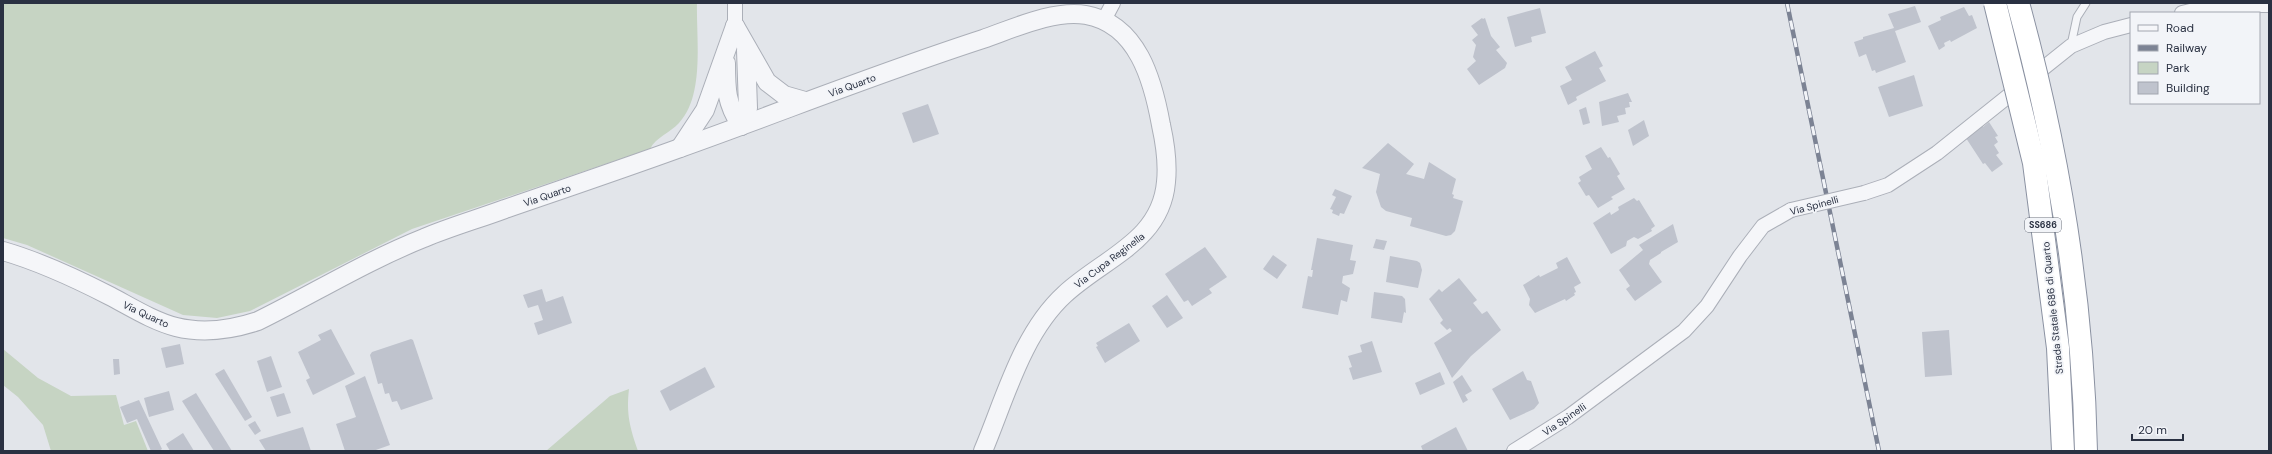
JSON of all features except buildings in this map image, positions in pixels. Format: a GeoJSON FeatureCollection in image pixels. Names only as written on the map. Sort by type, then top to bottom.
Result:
{"type":"FeatureCollection","features":[{"type":"Feature","properties":{"kind":"highway","name":"Strada Statale 686 di Quarto"},"geometry":{"type":"LineString","coordinates":[[1995,3],[2034,163],[2058,348],[2063,451]]}},
{"type":"Feature","properties":{"kind":"highway","name":"SS686"},"geometry":{"type":"LineString","coordinates":[[2018,3],[2042,102],[2070,246],[2082,366],[2086,451]]}},
{"type":"Feature","properties":{"kind":"street"},"geometry":{"type":"LineString","coordinates":[[680,148],[705,110],[735,26],[735,3]]}},
{"type":"Feature","properties":{"kind":"street"},"geometry":{"type":"LineString","coordinates":[[1104,20],[1113,3]]}},
{"type":"Feature","properties":{"kind":"street"},"geometry":{"type":"LineString","coordinates":[[2186,12],[2215,5],[2269,5]]}},
{"type":"Feature","properties":{"kind":"street","name":"Via Quarto"},"geometry":{"type":"LineString","coordinates":[[3,250],[66,274],[137,311],[176,327],[201,330],[226,329],[258,321],[369,263],[423,238],[680,148],[942,52],[1041,20],[1078,14],[1104,20]]}},
{"type":"Feature","properties":{"kind":"street","name":"Via Cupa Reginella"},"geometry":{"type":"LineString","coordinates":[[984,451],[1023,356],[1044,315],[1081,280],[1148,230],[1161,207],[1166,182],[1165,147],[1153,90],[1147,71],[1125,34],[1104,20]]}},
{"type":"Feature","properties":{"kind":"street","name":"Via Spinelli"},"geometry":{"type":"LineString","coordinates":[[1514,451],[1568,417],[1684,330],[1707,306],[1740,256],[1763,226],[1791,210],[1864,193],[1888,185],[1937,153],[2071,46],[2104,32],[2130,25]]}},
{"type":"Feature","properties":{"kind":"street"},"geometry":{"type":"LineString","coordinates":[[735,26],[767,82],[784,95],[805,101]]}},
{"type":"Feature","properties":{"kind":"street"},"geometry":{"type":"LineString","coordinates":[[741,126],[748,108],[746,47]]}},
{"type":"Feature","properties":{"kind":"street"},"geometry":{"type":"LineString","coordinates":[[726,48],[726,93],[731,111],[741,126]]}},
{"type":"Feature","properties":{"kind":"lane"},"geometry":{"type":"LineString","coordinates":[[2071,46],[2077,17],[2086,3]]}},
{"type":"Feature","properties":{"kind":"green space"},"geometry":{"type":"Polygon","coordinates":[[[3,3],[697,3],[698,49],[696,82],[693,97],[687,111],[679,123],[672,130],[659,138],[650,149],[412,229],[250,311],[217,318],[183,315],[27,245],[3,238],[3,3]]]}},
{"type":"Feature","properties":{"kind":"green space"},"geometry":{"type":"Polygon","coordinates":[[[3,349],[38,378],[71,396],[116,395],[124,425],[136,421],[148,451],[51,451],[43,425],[18,397],[3,385],[3,349]]]}},
{"type":"Feature","properties":{"kind":"green space"},"geometry":{"type":"Polygon","coordinates":[[[629,389],[629,421],[638,451],[546,451],[610,396],[629,389]]]}},
{"type":"Feature","properties":{"kind":"railway"},"geometry":{"type":"LineString","coordinates":[[1787,3],[1879,451]]}}]}
